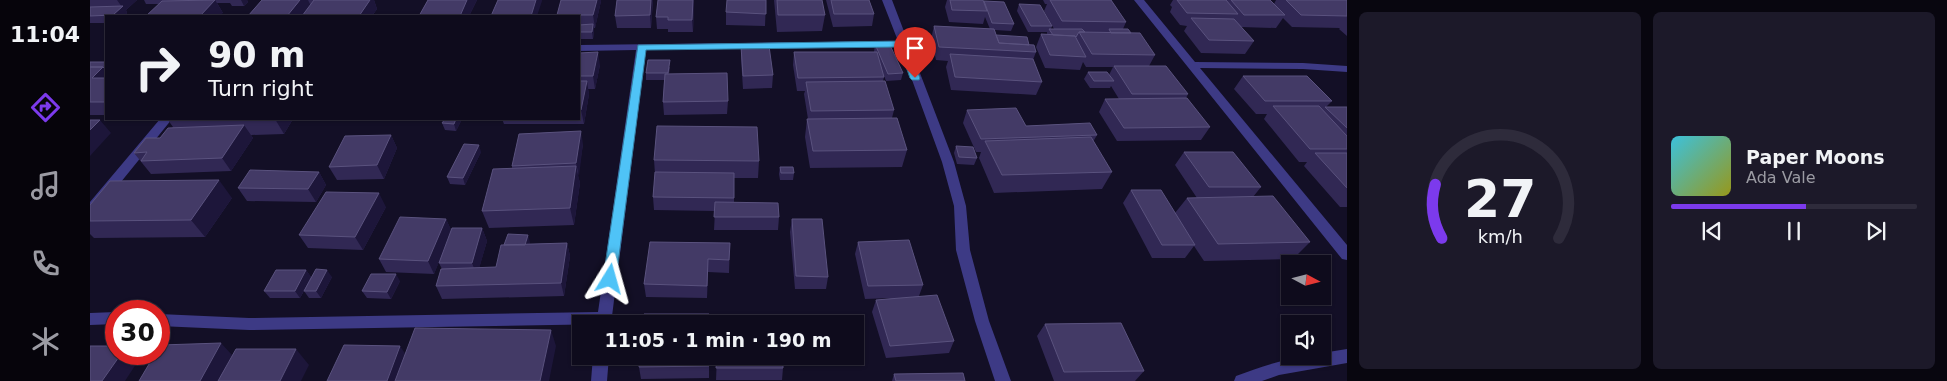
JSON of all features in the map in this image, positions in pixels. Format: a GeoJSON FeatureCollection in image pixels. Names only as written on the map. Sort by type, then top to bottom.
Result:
{"type":"FeatureCollection","features":[{"type":"Feature","properties":{"kind":"street"},"geometry":{"type":"LineString","coordinates":[[887,0],[948,162],[960,206],[963,250],[982,321],[1003,381]]}},
{"type":"Feature","properties":{"kind":"street"},"geometry":{"type":"LineString","coordinates":[[1139,0],[1347,255]]}},
{"type":"Feature","properties":{"kind":"street"},"geometry":{"type":"LineString","coordinates":[[580,48],[902,44]]}},
{"type":"Feature","properties":{"kind":"street"},"geometry":{"type":"LineString","coordinates":[[605,315],[641,47]]}},
{"type":"Feature","properties":{"kind":"street"},"geometry":{"type":"LineString","coordinates":[[1192,65],[1303,66],[1347,69]]}},
{"type":"Feature","properties":{"kind":"street"},"geometry":{"type":"LineString","coordinates":[[90,211],[165,120]]}},
{"type":"Feature","properties":{"kind":"street"},"geometry":{"type":"LineString","coordinates":[[90,319],[105,318]]}},
{"type":"Feature","properties":{"kind":"street"},"geometry":{"type":"LineString","coordinates":[[170,320],[248,324],[572,321]]}},
{"type":"Feature","properties":{"kind":"street"},"geometry":{"type":"LineString","coordinates":[[1242,381],[1279,368],[1347,356]]}},
{"type":"Feature","properties":{"kind":"street"},"geometry":{"type":"LineString","coordinates":[[599,381],[600,365]]}},
{"type":"Feature","properties":{"kind":"building"},"geometry":{"type":"Polygon","coordinates":[[[215,0],[201,15],[147,15],[162,1],[215,0]]]}},
{"type":"Feature","properties":{"kind":"building"},"geometry":{"type":"Polygon","coordinates":[[[262,0],[300,0],[288,15],[249,15],[262,0]]]}},
{"type":"Feature","properties":{"kind":"building"},"geometry":{"type":"Polygon","coordinates":[[[314,0],[370,0],[360,15],[303,15],[314,0]]]}},
{"type":"Feature","properties":{"kind":"building"},"geometry":{"type":"Polygon","coordinates":[[[428,0],[467,0],[460,15],[420,15],[428,0]]]}},
{"type":"Feature","properties":{"kind":"building"},"geometry":{"type":"Polygon","coordinates":[[[498,0],[536,0],[531,15],[491,15],[498,0]]]}},
{"type":"Feature","properties":{"kind":"building"},"geometry":{"type":"Polygon","coordinates":[[[561,0],[597,0],[593,15],[557,15],[561,0]]]}},
{"type":"Feature","properties":{"kind":"building"},"geometry":{"type":"Polygon","coordinates":[[[617,0],[651,0],[650,15],[615,16],[617,0]]]}},
{"type":"Feature","properties":{"kind":"building"},"geometry":{"type":"Polygon","coordinates":[[[658,0],[693,0],[692,20],[668,20],[668,17],[656,17],[658,0]]]}},
{"type":"Feature","properties":{"kind":"building"},"geometry":{"type":"Polygon","coordinates":[[[727,0],[766,0],[766,14],[726,12],[727,0]]]}},
{"type":"Feature","properties":{"kind":"building"},"geometry":{"type":"Polygon","coordinates":[[[777,0],[822,0],[825,15],[778,15],[777,0]]]}},
{"type":"Feature","properties":{"kind":"building"},"geometry":{"type":"Polygon","coordinates":[[[831,0],[869,0],[874,14],[834,14],[831,0]]]}},
{"type":"Feature","properties":{"kind":"building"},"geometry":{"type":"Polygon","coordinates":[[[950,0],[983,0],[987,11],[952,10],[950,0]]]}},
{"type":"Feature","properties":{"kind":"building"},"geometry":{"type":"Polygon","coordinates":[[[1050,0],[1111,0],[1126,22],[1062,21],[1050,0]]]}},
{"type":"Feature","properties":{"kind":"building"},"geometry":{"type":"Polygon","coordinates":[[[1177,0],[1226,0],[1238,14],[1187,13],[1177,0]]]}},
{"type":"Feature","properties":{"kind":"building"},"geometry":{"type":"Polygon","coordinates":[[[1231,0],[1270,0],[1285,15],[1244,15],[1231,0]]]}},
{"type":"Feature","properties":{"kind":"building"},"geometry":{"type":"Polygon","coordinates":[[[1286,0],[1347,0],[1347,16],[1301,15],[1286,0]]]}},
{"type":"Feature","properties":{"kind":"building"},"geometry":{"type":"Polygon","coordinates":[[[984,1],[1004,2],[1014,24],[992,23],[984,1]]]}},
{"type":"Feature","properties":{"kind":"building"},"geometry":{"type":"Polygon","coordinates":[[[1019,4],[1040,5],[1052,26],[1031,26],[1019,4]]]}},
{"type":"Feature","properties":{"kind":"building"},"geometry":{"type":"Polygon","coordinates":[[[123,6],[113,15],[90,16],[90,7],[123,6]]]}},
{"type":"Feature","properties":{"kind":"building"},"geometry":{"type":"Polygon","coordinates":[[[1191,18],[1234,19],[1254,41],[1209,40],[1191,18]]]}},
{"type":"Feature","properties":{"kind":"building"},"geometry":{"type":"Polygon","coordinates":[[[593,24],[592,32],[580,32],[580,25],[593,24]]]}},
{"type":"Feature","properties":{"kind":"building"},"geometry":{"type":"Polygon","coordinates":[[[934,26],[994,29],[999,43],[1034,45],[1036,52],[939,47],[934,26]]]}},
{"type":"Feature","properties":{"kind":"building"},"geometry":{"type":"Polygon","coordinates":[[[1049,29],[1082,29],[1085,32],[1079,32],[1076,37],[1053,35],[1049,29]]]}},
{"type":"Feature","properties":{"kind":"building"},"geometry":{"type":"Polygon","coordinates":[[[1109,29],[1128,29],[1131,33],[1111,33],[1109,29]]]}},
{"type":"Feature","properties":{"kind":"building"},"geometry":{"type":"Polygon","coordinates":[[[1079,32],[1140,33],[1155,55],[1092,54],[1079,32]]]}},
{"type":"Feature","properties":{"kind":"building"},"geometry":{"type":"Polygon","coordinates":[[[1041,34],[1075,36],[1086,57],[1050,55],[1041,34]]]}},
{"type":"Feature","properties":{"kind":"building"},"geometry":{"type":"Polygon","coordinates":[[[996,35],[1027,37],[1029,45],[999,43],[996,35]]]}},
{"type":"Feature","properties":{"kind":"building"},"geometry":{"type":"Polygon","coordinates":[[[889,43],[903,73],[888,74],[875,44],[889,43]]]}},
{"type":"Feature","properties":{"kind":"building"},"geometry":{"type":"Polygon","coordinates":[[[741,46],[769,46],[773,75],[743,76],[741,46]]]}},
{"type":"Feature","properties":{"kind":"building"},"geometry":{"type":"Polygon","coordinates":[[[598,52],[593,76],[580,76],[580,53],[598,52]]]}},
{"type":"Feature","properties":{"kind":"building"},"geometry":{"type":"Polygon","coordinates":[[[794,52],[877,52],[884,77],[798,78],[794,52]]]}},
{"type":"Feature","properties":{"kind":"building"},"geometry":{"type":"Polygon","coordinates":[[[950,54],[1033,59],[1042,82],[955,77],[950,54]]]}},
{"type":"Feature","properties":{"kind":"building"},"geometry":{"type":"Polygon","coordinates":[[[648,60],[670,60],[668,73],[646,73],[648,60]]]}},
{"type":"Feature","properties":{"kind":"building"},"geometry":{"type":"Polygon","coordinates":[[[90,62],[105,62],[105,69],[103,67],[90,67],[90,62]]]}},
{"type":"Feature","properties":{"kind":"building"},"geometry":{"type":"Polygon","coordinates":[[[1114,66],[1166,66],[1188,94],[1132,94],[1114,66]]]}},
{"type":"Feature","properties":{"kind":"building"},"geometry":{"type":"Polygon","coordinates":[[[90,67],[103,67],[92,78],[105,78],[105,102],[90,102],[90,67]]]}},
{"type":"Feature","properties":{"kind":"building"},"geometry":{"type":"Polygon","coordinates":[[[1088,72],[1107,72],[1114,81],[1094,81],[1088,72]]]}},
{"type":"Feature","properties":{"kind":"building"},"geometry":{"type":"Polygon","coordinates":[[[727,73],[728,101],[663,102],[665,74],[727,73]]]}},
{"type":"Feature","properties":{"kind":"building"},"geometry":{"type":"Polygon","coordinates":[[[1243,76],[1307,76],[1332,101],[1265,101],[1243,76]]]}},
{"type":"Feature","properties":{"kind":"building"},"geometry":{"type":"Polygon","coordinates":[[[580,81],[587,81],[581,110],[580,81]]]}},
{"type":"Feature","properties":{"kind":"building"},"geometry":{"type":"Polygon","coordinates":[[[885,81],[894,110],[811,111],[806,82],[885,81]]]}},
{"type":"Feature","properties":{"kind":"building"},"geometry":{"type":"Polygon","coordinates":[[[1187,98],[1210,127],[1124,128],[1105,99],[1187,98]]]}},
{"type":"Feature","properties":{"kind":"building"},"geometry":{"type":"Polygon","coordinates":[[[1273,106],[1319,106],[1347,136],[1347,149],[1310,149],[1273,106]]]}},
{"type":"Feature","properties":{"kind":"building"},"geometry":{"type":"Polygon","coordinates":[[[1325,107],[1347,107],[1347,128],[1325,107]]]}},
{"type":"Feature","properties":{"kind":"building"},"geometry":{"type":"Polygon","coordinates":[[[1016,108],[1026,126],[1090,123],[1097,135],[981,139],[967,110],[1016,108]]]}},
{"type":"Feature","properties":{"kind":"building"},"geometry":{"type":"Polygon","coordinates":[[[897,118],[907,150],[813,151],[807,119],[897,118]]]}},
{"type":"Feature","properties":{"kind":"building"},"geometry":{"type":"Polygon","coordinates":[[[90,120],[100,120],[90,130],[90,120]]]}},
{"type":"Feature","properties":{"kind":"building"},"geometry":{"type":"Polygon","coordinates":[[[444,120],[456,120],[454,124],[442,123],[444,120]]]}},
{"type":"Feature","properties":{"kind":"building"},"geometry":{"type":"Polygon","coordinates":[[[244,125],[222,158],[141,161],[147,152],[134,153],[146,138],[160,138],[168,128],[244,125]]]}},
{"type":"Feature","properties":{"kind":"building"},"geometry":{"type":"Polygon","coordinates":[[[657,126],[757,127],[759,161],[654,160],[657,126]]]}},
{"type":"Feature","properties":{"kind":"building"},"geometry":{"type":"Polygon","coordinates":[[[581,131],[576,163],[512,166],[519,134],[581,131]]]}},
{"type":"Feature","properties":{"kind":"building"},"geometry":{"type":"Polygon","coordinates":[[[391,135],[377,165],[329,167],[345,136],[391,135]]]}},
{"type":"Feature","properties":{"kind":"building"},"geometry":{"type":"Polygon","coordinates":[[[1091,137],[1112,172],[1002,175],[985,141],[1091,137]]]}},
{"type":"Feature","properties":{"kind":"building"},"geometry":{"type":"Polygon","coordinates":[[[464,144],[479,145],[463,178],[447,177],[464,144]]]}},
{"type":"Feature","properties":{"kind":"building"},"geometry":{"type":"Polygon","coordinates":[[[956,146],[973,147],[977,158],[959,157],[956,146]]]}},
{"type":"Feature","properties":{"kind":"building"},"geometry":{"type":"Polygon","coordinates":[[[1184,152],[1233,152],[1261,187],[1209,187],[1184,152]]]}},
{"type":"Feature","properties":{"kind":"building"},"geometry":{"type":"Polygon","coordinates":[[[1315,153],[1347,153],[1347,188],[1315,153]]]}},
{"type":"Feature","properties":{"kind":"building"},"geometry":{"type":"Polygon","coordinates":[[[576,166],[570,208],[482,211],[493,169],[576,166]]]}},
{"type":"Feature","properties":{"kind":"building"},"geometry":{"type":"Polygon","coordinates":[[[780,167],[793,167],[794,173],[781,173],[780,167]]]}},
{"type":"Feature","properties":{"kind":"building"},"geometry":{"type":"Polygon","coordinates":[[[250,170],[319,172],[308,189],[238,188],[250,170]]]}},
{"type":"Feature","properties":{"kind":"building"},"geometry":{"type":"Polygon","coordinates":[[[655,172],[734,173],[734,198],[653,197],[655,172]]]}},
{"type":"Feature","properties":{"kind":"building"},"geometry":{"type":"Polygon","coordinates":[[[219,180],[191,220],[90,221],[90,205],[110,181],[219,180]]]}},
{"type":"Feature","properties":{"kind":"building"},"geometry":{"type":"Polygon","coordinates":[[[1131,190],[1161,190],[1195,245],[1162,245],[1131,190]]]}},
{"type":"Feature","properties":{"kind":"building"},"geometry":{"type":"Polygon","coordinates":[[[326,192],[379,193],[355,237],[299,235],[326,192]]]}},
{"type":"Feature","properties":{"kind":"building"},"geometry":{"type":"Polygon","coordinates":[[[1273,196],[1310,242],[1218,244],[1187,198],[1273,196]]]}},
{"type":"Feature","properties":{"kind":"building"},"geometry":{"type":"Polygon","coordinates":[[[715,202],[778,203],[779,217],[714,217],[715,202]]]}},
{"type":"Feature","properties":{"kind":"building"},"geometry":{"type":"Polygon","coordinates":[[[400,217],[446,219],[428,261],[379,259],[400,217]]]}},
{"type":"Feature","properties":{"kind":"building"},"geometry":{"type":"Polygon","coordinates":[[[792,219],[822,219],[828,277],[796,276],[792,219]]]}},
{"type":"Feature","properties":{"kind":"building"},"geometry":{"type":"Polygon","coordinates":[[[452,228],[482,228],[472,263],[439,263],[452,228]]]}},
{"type":"Feature","properties":{"kind":"building"},"geometry":{"type":"Polygon","coordinates":[[[508,234],[528,235],[525,245],[504,245],[508,234]]]}},
{"type":"Feature","properties":{"kind":"building"},"geometry":{"type":"Polygon","coordinates":[[[909,240],[923,285],[868,286],[858,242],[909,240]]]}},
{"type":"Feature","properties":{"kind":"building"},"geometry":{"type":"Polygon","coordinates":[[[650,242],[730,243],[729,260],[708,259],[707,286],[644,284],[650,242]]]}},
{"type":"Feature","properties":{"kind":"building"},"geometry":{"type":"Polygon","coordinates":[[[567,243],[561,283],[436,286],[441,269],[496,267],[501,245],[567,243]]]}},
{"type":"Feature","properties":{"kind":"building"},"geometry":{"type":"Polygon","coordinates":[[[316,269],[327,270],[316,291],[304,291],[316,269]]]}},
{"type":"Feature","properties":{"kind":"building"},"geometry":{"type":"Polygon","coordinates":[[[276,270],[306,270],[295,291],[264,291],[276,270]]]}},
{"type":"Feature","properties":{"kind":"building"},"geometry":{"type":"Polygon","coordinates":[[[371,274],[396,274],[387,292],[362,291],[371,274]]]}},
{"type":"Feature","properties":{"kind":"building"},"geometry":{"type":"Polygon","coordinates":[[[937,295],[954,341],[890,346],[876,300],[937,295]]]}},
{"type":"Feature","properties":{"kind":"building"},"geometry":{"type":"Polygon","coordinates":[[[644,314],[709,314],[709,315],[644,314]]]}},
{"type":"Feature","properties":{"kind":"building"},"geometry":{"type":"Polygon","coordinates":[[[1121,323],[1144,371],[1064,372],[1045,324],[1121,323]]]}},
{"type":"Feature","properties":{"kind":"building"},"geometry":{"type":"Polygon","coordinates":[[[415,328],[551,330],[540,381],[395,381],[415,328]]]}},
{"type":"Feature","properties":{"kind":"building"},"geometry":{"type":"Polygon","coordinates":[[[221,343],[200,381],[139,381],[148,365],[170,365],[170,345],[221,343]]]}},
{"type":"Feature","properties":{"kind":"building"},"geometry":{"type":"Polygon","coordinates":[[[344,345],[400,346],[387,381],[327,381],[344,345]]]}},
{"type":"Feature","properties":{"kind":"building"},"geometry":{"type":"Polygon","coordinates":[[[90,346],[105,346],[105,365],[113,365],[102,381],[90,381],[90,346]]]}},
{"type":"Feature","properties":{"kind":"building"},"geometry":{"type":"Polygon","coordinates":[[[236,349],[296,349],[280,381],[218,381],[236,349]]]}},
{"type":"Feature","properties":{"kind":"building"},"geometry":{"type":"Polygon","coordinates":[[[639,365],[709,365],[709,366],[639,367],[639,365]]]}},
{"type":"Feature","properties":{"kind":"building"},"geometry":{"type":"Polygon","coordinates":[[[716,365],[783,365],[783,368],[716,368],[716,365]]]}},
{"type":"Feature","properties":{"kind":"building"},"geometry":{"type":"Polygon","coordinates":[[[963,373],[965,381],[896,381],[894,374],[963,373]]]}},
{"type":"Feature","properties":{"kind":"route"},"geometry":{"type":"LineString","coordinates":[[610,279],[641,47],[902,44],[915,78]]}}]}
